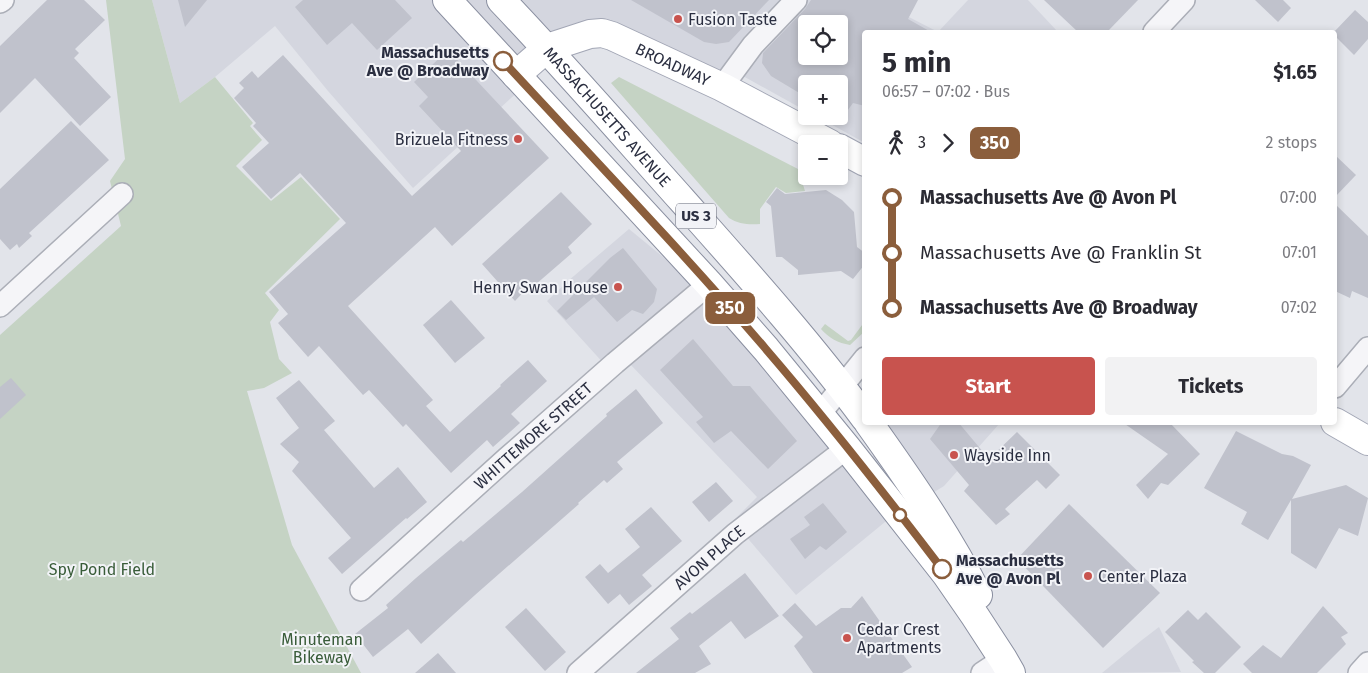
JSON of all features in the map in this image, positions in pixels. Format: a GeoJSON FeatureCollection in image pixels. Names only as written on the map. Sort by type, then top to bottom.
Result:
{"type":"FeatureCollection","features":[{"type":"Feature","properties":{"kind":"main road","name":"US 3"},"geometry":{"type":"LineString","coordinates":[[447,0],[709,284],[820,414],[946,574],[975,616],[999,668]]}},
{"type":"Feature","properties":{"kind":"main road","name":"MASSACHUSETTS AVENUE"},"geometry":{"type":"LineString","coordinates":[[501,0],[547,48],[786,318],[862,414]]}},
{"type":"Feature","properties":{"kind":"main road","name":"BROADWAY"},"geometry":{"type":"LineString","coordinates":[[516,75],[547,48],[590,34],[602,33],[722,87],[813,135]]}},
{"type":"Feature","properties":{"kind":"main road"},"geometry":{"type":"LineString","coordinates":[[848,153],[862,160]]}},
{"type":"Feature","properties":{"kind":"main road"},"geometry":{"type":"LineString","coordinates":[[1337,423],[1368,441]]}},
{"type":"Feature","properties":{"kind":"main road","name":"US 3"},"geometry":{"type":"LineString","coordinates":[[870,425],[928,508],[961,562],[984,608],[999,668]]}},
{"type":"Feature","properties":{"kind":"street"},"geometry":{"type":"LineString","coordinates":[[722,87],[753,45],[796,0]]}},
{"type":"Feature","properties":{"kind":"street"},"geometry":{"type":"LineString","coordinates":[[1156,30],[1184,0]]}},
{"type":"Feature","properties":{"kind":"street"},"geometry":{"type":"LineString","coordinates":[[0,306],[122,194]]}},
{"type":"Feature","properties":{"kind":"street","name":"WHITTEMORE STREET"},"geometry":{"type":"LineString","coordinates":[[361,590],[507,458],[709,284]]}},
{"type":"Feature","properties":{"kind":"street"},"geometry":{"type":"LineString","coordinates":[[1337,385],[1368,348]]}},
{"type":"Feature","properties":{"kind":"street"},"geometry":{"type":"LineString","coordinates":[[820,414],[862,362]]}},
{"type":"Feature","properties":{"kind":"street","name":"AVON PLACE"},"geometry":{"type":"LineString","coordinates":[[578,673],[735,534],[847,448]]}},
{"type":"Feature","properties":{"kind":"street"},"geometry":{"type":"LineString","coordinates":[[1359,673],[1368,663]]}},
{"type":"Feature","properties":{"kind":"shaded area"},"geometry":{"type":"Polygon","coordinates":[[[152,0],[783,0],[723,82],[602,18],[413,188],[328,91],[275,26],[215,77],[180,103],[152,0]]]}},
{"type":"Feature","properties":{"kind":"shaded area"},"geometry":{"type":"Polygon","coordinates":[[[798,0],[876,0],[934,30],[862,30],[862,141],[832,125],[848,125],[848,75],[798,75],[798,107],[734,71],[798,0]]]}},
{"type":"Feature","properties":{"kind":"shaded area"},"geometry":{"type":"Polygon","coordinates":[[[968,0],[1028,0],[1056,30],[940,30],[968,0]]]}},
{"type":"Feature","properties":{"kind":"shaded area"},"geometry":{"type":"Polygon","coordinates":[[[629,229],[707,293],[856,474],[890,438],[880,425],[998,425],[944,486],[885,522],[796,595],[733,521],[757,497],[630,364],[616,377],[547,301],[629,229]]]}},
{"type":"Feature","properties":{"kind":"shaded area"},"geometry":{"type":"Polygon","coordinates":[[[1159,627],[1181,672],[1102,673],[1142,640],[1159,627]]]}},
{"type":"Feature","properties":{"kind":"green space"},"geometry":{"type":"Polygon","coordinates":[[[106,0],[152,0],[180,103],[215,77],[253,123],[250,126],[262,140],[236,166],[271,201],[301,177],[340,219],[265,293],[279,310],[270,322],[279,359],[292,373],[264,388],[247,391],[292,545],[361,673],[0,673],[0,335],[121,226],[110,181],[125,159],[106,0]]]}},
{"type":"Feature","properties":{"kind":"green space"},"geometry":{"type":"Polygon","coordinates":[[[619,77],[798,169],[798,185],[803,185],[805,191],[786,193],[776,187],[760,209],[760,224],[736,222],[729,218],[611,83],[619,77]]]}},
{"type":"Feature","properties":{"kind":"green space"},"geometry":{"type":"Polygon","coordinates":[[[825,324],[848,341],[851,340],[862,325],[862,334],[850,345],[834,340],[821,329],[825,324]]]}},
{"type":"Feature","properties":{"kind":"building"},"geometry":{"type":"Polygon","coordinates":[[[47,0],[84,0],[105,20],[75,49],[79,53],[74,58],[111,97],[80,126],[35,78],[0,113],[0,46],[47,0]]]}},
{"type":"Feature","properties":{"kind":"building"},"geometry":{"type":"Polygon","coordinates":[[[178,0],[207,0],[185,27],[178,0]]]}},
{"type":"Feature","properties":{"kind":"building"},"geometry":{"type":"Polygon","coordinates":[[[303,0],[395,0],[412,18],[377,50],[352,23],[327,45],[295,7],[303,0]]]}},
{"type":"Feature","properties":{"kind":"building"},"geometry":{"type":"Polygon","coordinates":[[[631,0],[769,0],[729,42],[716,44],[704,42],[631,0]]]}},
{"type":"Feature","properties":{"kind":"building"},"geometry":{"type":"Polygon","coordinates":[[[811,0],[918,0],[908,19],[927,30],[862,30],[862,105],[853,103],[848,110],[848,75],[798,75],[798,92],[771,76],[762,63],[763,53],[798,16],[798,65],[848,65],[848,15],[799,15],[811,0]]]}},
{"type":"Feature","properties":{"kind":"building"},"geometry":{"type":"Polygon","coordinates":[[[1044,0],[1138,0],[1109,30],[1076,30],[1044,0]]]}},
{"type":"Feature","properties":{"kind":"building"},"geometry":{"type":"Polygon","coordinates":[[[1255,0],[1283,0],[1291,8],[1278,22],[1255,0]]]}},
{"type":"Feature","properties":{"kind":"building"},"geometry":{"type":"Polygon","coordinates":[[[1355,10],[1368,22],[1368,39],[1354,55],[1337,38],[1336,30],[1355,10]]]}},
{"type":"Feature","properties":{"kind":"building"},"geometry":{"type":"Polygon","coordinates":[[[448,50],[549,158],[452,246],[435,227],[348,306],[433,400],[426,406],[450,432],[528,360],[547,381],[511,414],[520,423],[493,447],[487,440],[451,473],[406,424],[403,427],[369,390],[363,395],[319,346],[308,357],[278,323],[288,314],[269,292],[346,223],[300,173],[271,199],[242,167],[269,143],[253,126],[256,123],[234,98],[244,88],[239,83],[252,71],[258,78],[283,55],[412,196],[461,151],[419,106],[428,97],[414,82],[448,50]]]}},
{"type":"Feature","properties":{"kind":"building"},"geometry":{"type":"Polygon","coordinates":[[[71,121],[109,160],[29,233],[32,236],[19,248],[17,244],[10,250],[0,239],[0,189],[71,121]]]}},
{"type":"Feature","properties":{"kind":"building"},"geometry":{"type":"Polygon","coordinates":[[[1337,157],[1356,175],[1337,195],[1337,157]]]}},
{"type":"Feature","properties":{"kind":"building"},"geometry":{"type":"Polygon","coordinates":[[[777,188],[785,194],[826,190],[842,200],[854,212],[857,247],[862,251],[862,268],[853,279],[841,271],[798,275],[798,270],[782,257],[776,257],[771,206],[766,202],[777,188]]]}},
{"type":"Feature","properties":{"kind":"building"},"geometry":{"type":"Polygon","coordinates":[[[561,192],[592,224],[568,247],[572,253],[535,285],[532,283],[515,301],[482,264],[561,192]]]}},
{"type":"Feature","properties":{"kind":"building"},"geometry":{"type":"Polygon","coordinates":[[[1337,206],[1368,236],[1368,298],[1352,291],[1350,298],[1337,292],[1337,206]]]}},
{"type":"Feature","properties":{"kind":"building","name":"Henry Swan House"},"geometry":{"type":"Polygon","coordinates":[[[623,248],[657,289],[654,302],[643,314],[632,310],[617,322],[594,297],[566,320],[557,311],[610,258],[623,248]]]}},
{"type":"Feature","properties":{"kind":"building"},"geometry":{"type":"Polygon","coordinates":[[[451,300],[485,338],[455,363],[423,325],[451,300]]]}},
{"type":"Feature","properties":{"kind":"building"},"geometry":{"type":"Polygon","coordinates":[[[693,339],[733,386],[750,386],[797,441],[768,469],[731,431],[714,443],[696,422],[703,417],[660,370],[693,339]]]}},
{"type":"Feature","properties":{"kind":"building"},"geometry":{"type":"Polygon","coordinates":[[[11,378],[26,395],[0,419],[0,387],[11,378]]]}},
{"type":"Feature","properties":{"kind":"building"},"geometry":{"type":"Polygon","coordinates":[[[299,380],[335,421],[324,430],[374,488],[398,467],[427,502],[342,574],[328,558],[351,538],[292,471],[299,462],[280,444],[299,428],[276,398],[299,380]]]}},
{"type":"Feature","properties":{"kind":"building"},"geometry":{"type":"Polygon","coordinates":[[[636,389],[663,423],[617,462],[623,469],[607,483],[604,480],[421,644],[408,629],[373,657],[355,634],[388,608],[386,605],[416,578],[461,540],[463,542],[522,492],[607,416],[606,414],[636,389]]]}},
{"type":"Feature","properties":{"kind":"building"},"geometry":{"type":"Polygon","coordinates":[[[940,425],[961,425],[989,459],[1017,432],[1060,475],[1046,489],[1037,480],[1005,509],[1010,514],[996,525],[964,491],[969,485],[930,439],[940,425]]]}},
{"type":"Feature","properties":{"kind":"building"},"geometry":{"type":"Polygon","coordinates":[[[1126,425],[1172,425],[1200,454],[1168,485],[1161,483],[1148,499],[1136,485],[1168,454],[1126,425]]]}},
{"type":"Feature","properties":{"kind":"building"},"geometry":{"type":"Polygon","coordinates":[[[1236,431],[1282,454],[1293,456],[1311,465],[1292,499],[1346,485],[1368,498],[1358,536],[1339,528],[1316,569],[1291,553],[1291,500],[1268,540],[1241,524],[1247,512],[1204,488],[1236,431]]]}},
{"type":"Feature","properties":{"kind":"building"},"geometry":{"type":"Polygon","coordinates":[[[716,482],[733,501],[709,522],[692,502],[716,482]]]}},
{"type":"Feature","properties":{"kind":"building"},"geometry":{"type":"Polygon","coordinates":[[[823,503],[847,532],[826,550],[820,546],[805,559],[790,539],[810,525],[804,517],[823,503]]]}},
{"type":"Feature","properties":{"kind":"building","name":"Center Plaza"},"geometry":{"type":"Polygon","coordinates":[[[1069,504],[1160,593],[1103,648],[1017,559],[1069,504]]]}},
{"type":"Feature","properties":{"kind":"building"},"geometry":{"type":"Polygon","coordinates":[[[651,507],[682,541],[642,575],[652,586],[629,605],[620,594],[608,604],[585,577],[600,564],[608,573],[640,547],[625,529],[651,507]]]}},
{"type":"Feature","properties":{"kind":"building"},"geometry":{"type":"Polygon","coordinates":[[[745,573],[779,616],[745,639],[731,621],[699,646],[711,664],[695,673],[636,673],[679,639],[670,628],[690,612],[692,614],[745,573]]]}},
{"type":"Feature","properties":{"kind":"building","name":"Cedar Crest Apartments"},"geometry":{"type":"Polygon","coordinates":[[[862,596],[912,667],[902,673],[813,673],[794,646],[803,637],[782,615],[795,603],[816,626],[841,608],[851,608],[862,596]]]}},
{"type":"Feature","properties":{"kind":"building"},"geometry":{"type":"Polygon","coordinates":[[[1323,606],[1348,633],[1341,637],[1346,644],[1317,673],[1252,673],[1243,664],[1263,645],[1281,658],[1323,606]]]}},
{"type":"Feature","properties":{"kind":"building"},"geometry":{"type":"Polygon","coordinates":[[[526,608],[566,652],[545,671],[505,627],[526,608]]]}},
{"type":"Feature","properties":{"kind":"building"},"geometry":{"type":"Polygon","coordinates":[[[1188,610],[1198,620],[1206,612],[1241,647],[1215,673],[1204,673],[1165,632],[1188,610]]]}},
{"type":"Feature","properties":{"kind":"building"},"geometry":{"type":"Polygon","coordinates":[[[438,653],[456,673],[415,673],[438,653]]]}},
{"type":"Feature","properties":{"kind":"bus line","name":"350"},"geometry":{"type":"LineString","coordinates":[[503,61],[709,284],[766,349],[914,531],[942,569]]}},
{"type":"Feature","properties":{"kind":"place","name":"Fusion Taste"},"geometry":{"type":"Point","coordinates":[678,19]}},
{"type":"Feature","properties":{"kind":"place","name":"Massachusetts Ave @ Broadway"},"geometry":{"type":"Point","coordinates":[503,61]}},
{"type":"Feature","properties":{"kind":"place","name":"Brizuela Fitness"},"geometry":{"type":"Point","coordinates":[518,139]}},
{"type":"Feature","properties":{"kind":"place","name":"Henry Swan House"},"geometry":{"type":"Point","coordinates":[618,287]}},
{"type":"Feature","properties":{"kind":"place","name":"Wayside Inn"},"geometry":{"type":"Point","coordinates":[954,455]}},
{"type":"Feature","properties":{"kind":"place","name":"Massachusetts Ave @ Avon Pl"},"geometry":{"type":"Point","coordinates":[942,569]}},
{"type":"Feature","properties":{"kind":"place","name":"Center Plaza"},"geometry":{"type":"Point","coordinates":[1088,576]}},
{"type":"Feature","properties":{"kind":"place","name":"Cedar Crest Apartments"},"geometry":{"type":"Point","coordinates":[847,638]}},
{"type":"Feature","properties":{"kind":"park label","name":"Spy Pond Field"},"geometry":{"type":"Point","coordinates":[102,569]}},
{"type":"Feature","properties":{"kind":"park label","name":"Minuteman Bikeway"},"geometry":{"type":"Point","coordinates":[322,648]}}]}
